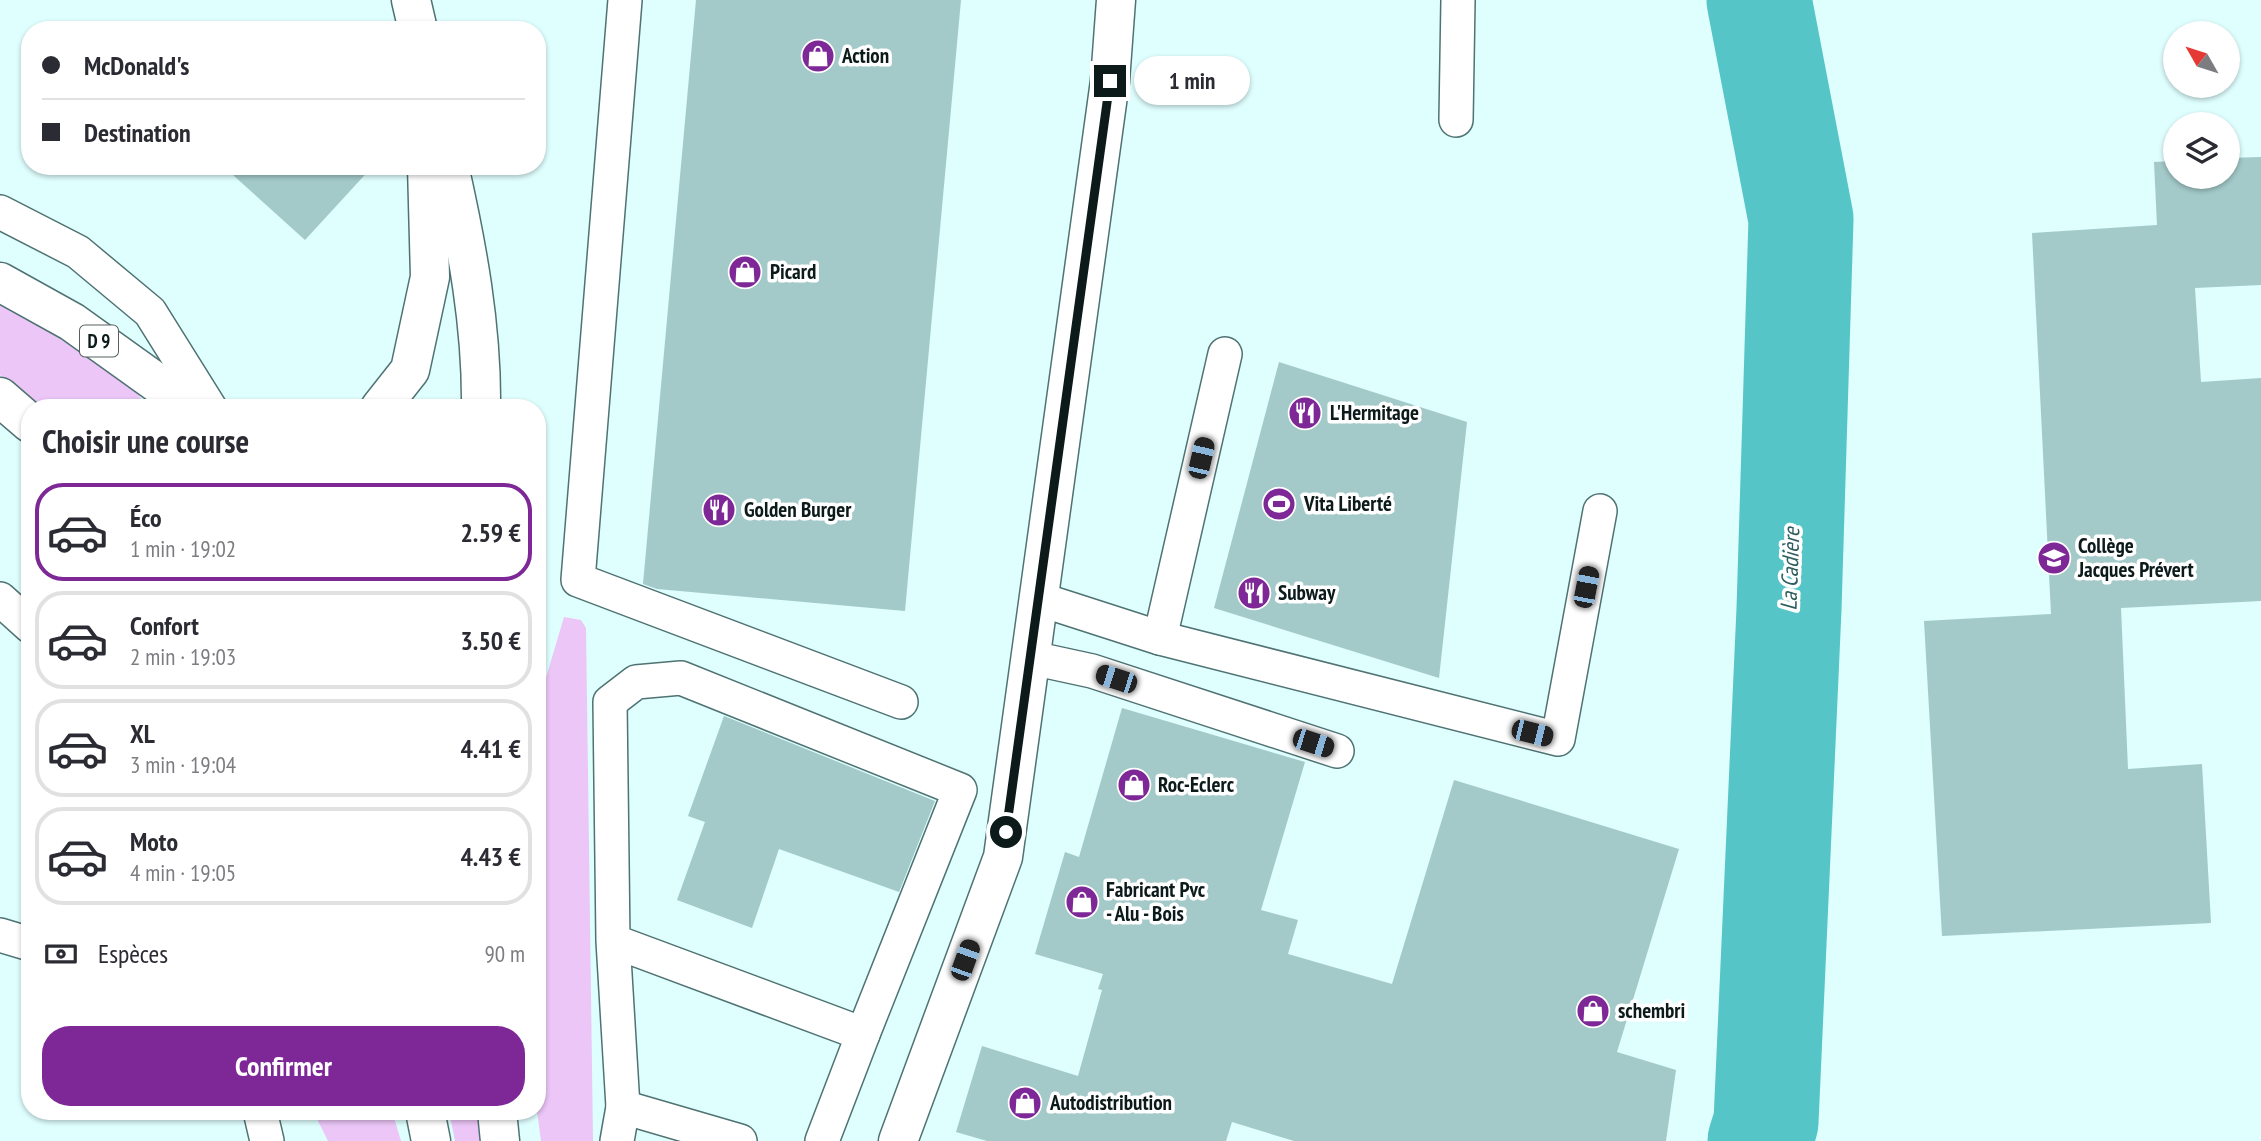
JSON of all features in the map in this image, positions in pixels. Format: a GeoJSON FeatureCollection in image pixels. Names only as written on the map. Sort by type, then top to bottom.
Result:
{"type":"FeatureCollection","features":[{"type":"Feature","properties":{"kind":"street"},"geometry":{"type":"LineString","coordinates":[[403,0],[406,21]]}},
{"type":"Feature","properties":{"kind":"street"},"geometry":{"type":"LineString","coordinates":[[411,0],[416,21]]}},
{"type":"Feature","properties":{"kind":"street"},"geometry":{"type":"LineString","coordinates":[[898,1141],[1003,857],[1110,81],[1116,0]]}},
{"type":"Feature","properties":{"kind":"street"},"geometry":{"type":"LineString","coordinates":[[387,399],[410,370],[430,277],[427,175]]}},
{"type":"Feature","properties":{"kind":"street"},"geometry":{"type":"LineString","coordinates":[[451,175],[466,240],[481,361],[481,399]]}},
{"type":"Feature","properties":{"kind":"street","name":"D 9"},"geometry":{"type":"LineString","coordinates":[[0,282],[72,321],[180,399]]}},
{"type":"Feature","properties":{"kind":"street"},"geometry":{"type":"LineString","coordinates":[[0,397],[21,416]]}},
{"type":"Feature","properties":{"kind":"street"},"geometry":{"type":"LineString","coordinates":[[427,1120],[431,1141]]}},
{"type":"Feature","properties":{"kind":"street"},"geometry":{"type":"LineString","coordinates":[[498,1120],[500,1141]]}},
{"type":"Feature","properties":{"kind":"lane"},"geometry":{"type":"LineString","coordinates":[[625,0],[578,580],[901,702]]}},
{"type":"Feature","properties":{"kind":"lane"},"geometry":{"type":"LineString","coordinates":[[1456,120],[1458,0]]}},
{"type":"Feature","properties":{"kind":"lane"},"geometry":{"type":"LineString","coordinates":[[0,212],[78,252],[150,312],[205,399]]}},
{"type":"Feature","properties":{"kind":"lane"},"geometry":{"type":"LineString","coordinates":[[1160,638],[1224,354]]}},
{"type":"Feature","properties":{"kind":"lane"},"geometry":{"type":"LineString","coordinates":[[1039,599],[1160,638],[1558,739],[1600,511]]}},
{"type":"Feature","properties":{"kind":"lane"},"geometry":{"type":"LineString","coordinates":[[0,599],[21,618]]}},
{"type":"Feature","properties":{"kind":"lane"},"geometry":{"type":"LineString","coordinates":[[1032,657],[1092,671],[1337,751]]}},
{"type":"Feature","properties":{"kind":"lane"},"geometry":{"type":"LineString","coordinates":[[617,1141],[624,1107],[613,941],[610,702],[636,682],[681,678],[960,790],[822,1141]]}},
{"type":"Feature","properties":{"kind":"lane"},"geometry":{"type":"LineString","coordinates":[[0,935],[21,941]]}},
{"type":"Feature","properties":{"kind":"lane"},"geometry":{"type":"LineString","coordinates":[[613,941],[863,1034]]}},
{"type":"Feature","properties":{"kind":"lane"},"geometry":{"type":"LineString","coordinates":[[624,1107],[740,1141]]}},
{"type":"Feature","properties":{"kind":"lane"},"geometry":{"type":"LineString","coordinates":[[262,1120],[267,1141]]}},
{"type":"Feature","properties":{"kind":"shaded area"},"geometry":{"type":"Polygon","coordinates":[[[0,302],[31,319],[133,388],[141,399],[26,399],[0,375],[0,302]]]}},
{"type":"Feature","properties":{"kind":"shaded area"},"geometry":{"type":"Polygon","coordinates":[[[564,617],[581,620],[586,628],[593,1141],[541,1141],[538,1120],[546,1120],[546,678],[564,617]]]}},
{"type":"Feature","properties":{"kind":"shaded area"},"geometry":{"type":"Polygon","coordinates":[[[318,1120],[395,1120],[401,1141],[328,1141],[318,1120]]]}},
{"type":"Feature","properties":{"kind":"shaded area"},"geometry":{"type":"Polygon","coordinates":[[[451,1120],[481,1120],[482,1141],[455,1141],[451,1120]]]}},
{"type":"Feature","properties":{"kind":"building"},"geometry":{"type":"Polygon","coordinates":[[[696,0],[961,0],[905,611],[657,589],[643,584],[696,0]]]}},
{"type":"Feature","properties":{"kind":"building"},"geometry":{"type":"Polygon","coordinates":[[[2261,157],[2261,285],[2195,288],[2201,382],[2261,378],[2261,601],[2121,608],[2128,769],[2202,764],[2211,923],[1942,936],[1924,621],[2051,614],[2032,233],[2157,225],[2154,162],[2163,162],[2163,189],[2240,189],[2240,158],[2261,157]]]}},
{"type":"Feature","properties":{"kind":"building"},"geometry":{"type":"Polygon","coordinates":[[[233,175],[365,175],[305,240],[233,175]]]}},
{"type":"Feature","properties":{"kind":"building"},"geometry":{"type":"Polygon","coordinates":[[[1279,362],[1467,422],[1439,678],[1214,608],[1279,362]]]}},
{"type":"Feature","properties":{"kind":"building"},"geometry":{"type":"Polygon","coordinates":[[[1122,708],[1305,762],[1261,910],[1298,920],[1288,954],[1392,984],[1454,780],[1679,849],[1617,1052],[1676,1070],[1666,1141],[1294,1141],[1232,1122],[1226,1141],[987,1141],[956,1132],[982,1046],[1078,1076],[1102,990],[1098,989],[1103,974],[1035,954],[1065,852],[1079,857],[1122,708]]]}},
{"type":"Feature","properties":{"kind":"building"},"geometry":{"type":"Polygon","coordinates":[[[724,716],[935,801],[899,892],[779,849],[752,928],[677,900],[705,822],[688,816],[724,716]]]}},
{"type":"Feature","properties":{"kind":"waterway","name":"La Cadière"},"geometry":{"type":"LineString","coordinates":[[1759,0],[1801,219],[1789,609],[1766,1122],[1760,1141]]}},
{"type":"Feature","properties":{"kind":"place","name":"Action"},"geometry":{"type":"Point","coordinates":[818,56]}},
{"type":"Feature","properties":{"kind":"place","name":"Picard"},"geometry":{"type":"Point","coordinates":[745,272]}},
{"type":"Feature","properties":{"kind":"place","name":"L'Hermitage"},"geometry":{"type":"Point","coordinates":[1305,413]}},
{"type":"Feature","properties":{"kind":"place","name":"Vita Liberté"},"geometry":{"type":"Point","coordinates":[1279,504]}},
{"type":"Feature","properties":{"kind":"place","name":"Golden Burger"},"geometry":{"type":"Point","coordinates":[719,510]}},
{"type":"Feature","properties":{"kind":"place","name":"Collège Jacques Prévert"},"geometry":{"type":"Point","coordinates":[2054,558]}},
{"type":"Feature","properties":{"kind":"place","name":"Subway"},"geometry":{"type":"Point","coordinates":[1254,593]}},
{"type":"Feature","properties":{"kind":"place","name":"Roc-Eclerc"},"geometry":{"type":"Point","coordinates":[1134,785]}},
{"type":"Feature","properties":{"kind":"place","name":"Fabricant Pvc - Alu - Bois"},"geometry":{"type":"Point","coordinates":[1082,902]}},
{"type":"Feature","properties":{"kind":"place","name":"schembri"},"geometry":{"type":"Point","coordinates":[1593,1011]}},
{"type":"Feature","properties":{"kind":"place","name":"Autodistribution"},"geometry":{"type":"Point","coordinates":[1025,1103]}},
{"type":"Feature","properties":{"kind":"route"},"geometry":{"type":"LineString","coordinates":[[1006,832],[1110,81]]}}]}
